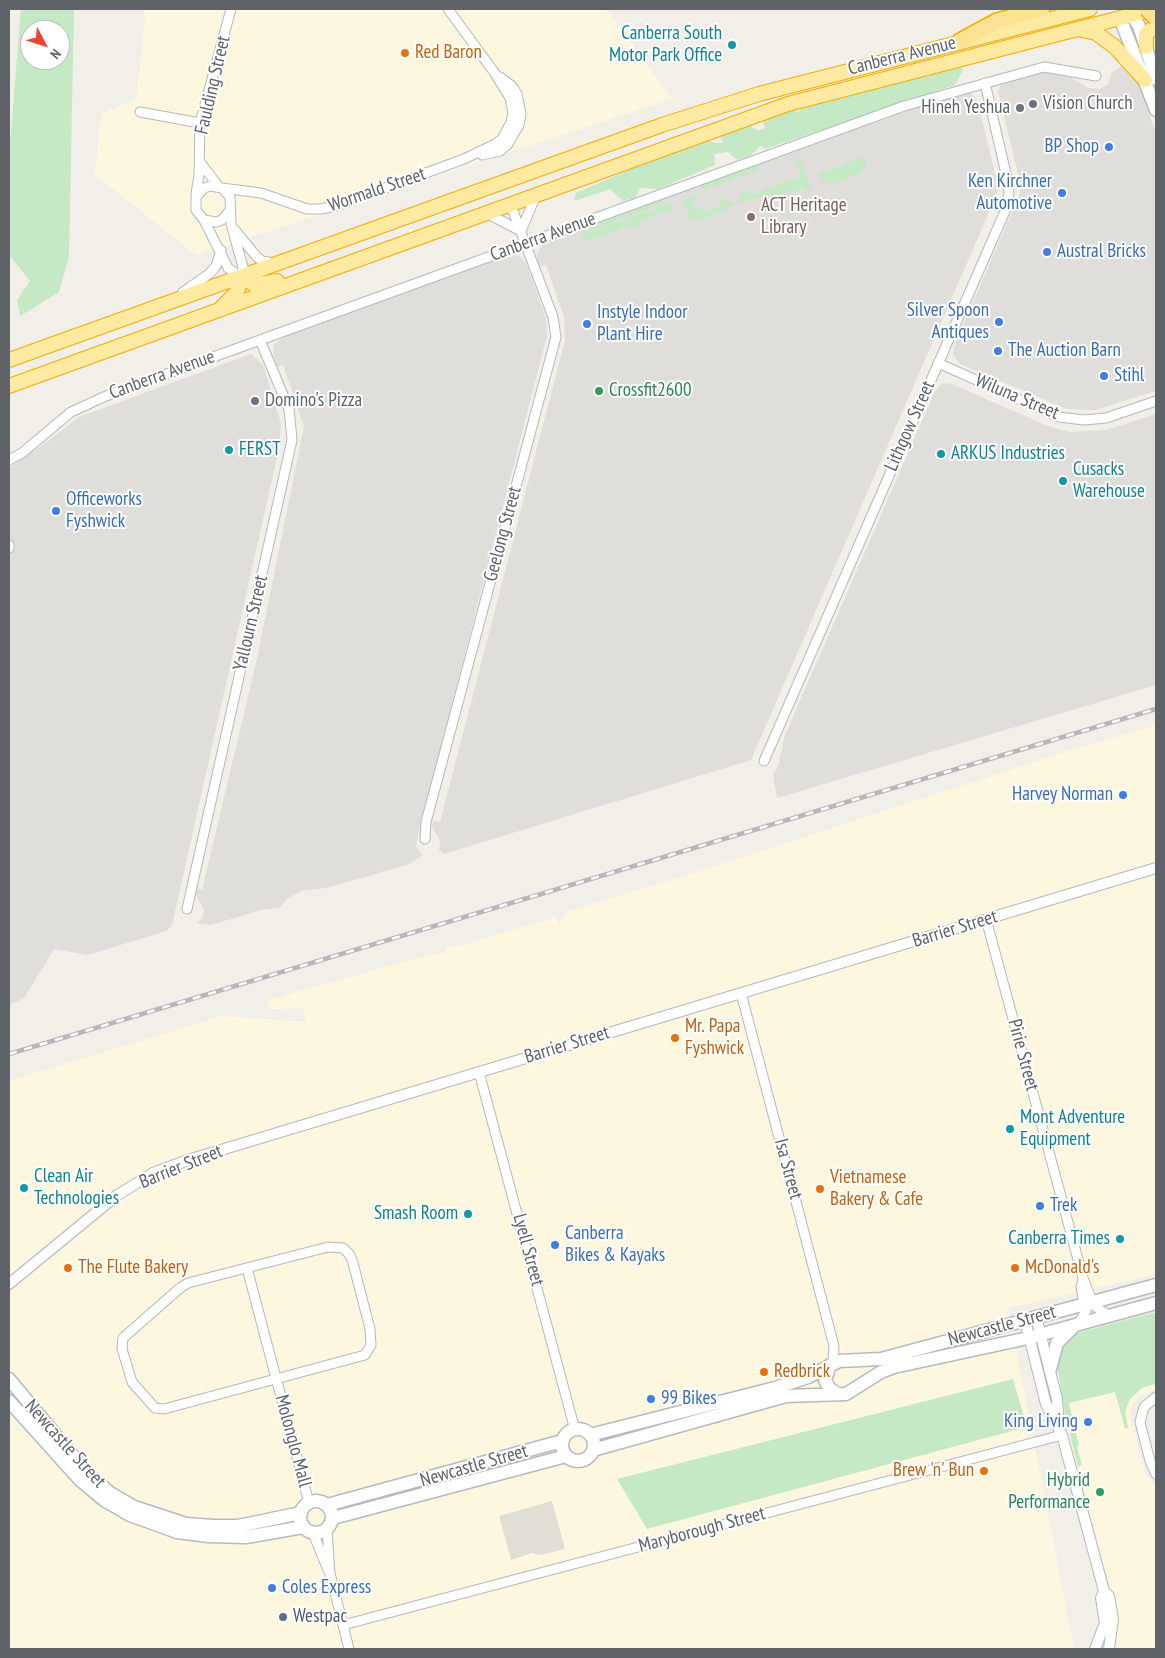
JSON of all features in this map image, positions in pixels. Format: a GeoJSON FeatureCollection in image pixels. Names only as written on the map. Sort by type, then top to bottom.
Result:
{"type":"FeatureCollection","features":[{"type":"Feature","properties":{"kind":"highway"},"geometry":{"type":"LineString","coordinates":[[960,41],[997,21],[1042,9]]}},
{"type":"Feature","properties":{"kind":"highway"},"geometry":{"type":"LineString","coordinates":[[960,41],[1010,22],[1057,9]]}},
{"type":"Feature","properties":{"kind":"highway","name":"Canberra Avenue"},"geometry":{"type":"LineString","coordinates":[[9,360],[662,125],[759,94],[1090,9]]}},
{"type":"Feature","properties":{"kind":"highway"},"geometry":{"type":"LineString","coordinates":[[1147,9],[1156,18]]}},
{"type":"Feature","properties":{"kind":"highway","name":"Canberra Avenue"},"geometry":{"type":"LineString","coordinates":[[9,386],[484,212],[788,104],[1077,29],[1124,14],[1155,9]]}},
{"type":"Feature","properties":{"kind":"highway"},"geometry":{"type":"LineString","coordinates":[[1146,48],[1146,34],[1156,25]]}},
{"type":"Feature","properties":{"kind":"highway"},"geometry":{"type":"LineString","coordinates":[[1077,29],[1096,33],[1115,47],[1151,80]]}},
{"type":"Feature","properties":{"kind":"highway"},"geometry":{"type":"LineString","coordinates":[[759,94],[767,102],[788,104]]}},
{"type":"Feature","properties":{"kind":"highway"},"geometry":{"type":"LineString","coordinates":[[743,119],[758,104],[759,94]]}},
{"type":"Feature","properties":{"kind":"highway"},"geometry":{"type":"LineString","coordinates":[[510,203],[510,192],[514,183],[523,175]]}},
{"type":"Feature","properties":{"kind":"highway"},"geometry":{"type":"LineString","coordinates":[[475,192],[494,191],[502,194],[510,203]]}},
{"type":"Feature","properties":{"kind":"highway"},"geometry":{"type":"LineString","coordinates":[[219,310],[236,292],[241,277],[255,285],[325,271]]}},
{"type":"Feature","properties":{"kind":"main road"},"geometry":{"type":"LineString","coordinates":[[1124,14],[1139,26],[1146,48],[1156,110]]}},
{"type":"Feature","properties":{"kind":"main road"},"geometry":{"type":"LineString","coordinates":[[1124,14],[1151,80]]}},
{"type":"Feature","properties":{"kind":"main road","name":"Newcastle Street"},"geometry":{"type":"LineString","coordinates":[[590,1435],[775,1388],[808,1377],[839,1362],[881,1359],[1156,1285]]}},
{"type":"Feature","properties":{"kind":"main road","name":"Newcastle Street"},"geometry":{"type":"LineString","coordinates":[[593,1450],[786,1396],[846,1394],[894,1367],[1035,1336],[1156,1303]]}},
{"type":"Feature","properties":{"kind":"main road"},"geometry":{"type":"LineString","coordinates":[[1050,1369],[1057,1343],[1076,1325]]}},
{"type":"Feature","properties":{"kind":"main road"},"geometry":{"type":"LineString","coordinates":[[836,1393],[829,1388],[825,1380],[839,1362],[854,1365],[858,1372],[856,1387]]}},
{"type":"Feature","properties":{"kind":"main road","name":"Newcastle Street"},"geometry":{"type":"LineString","coordinates":[[9,1379],[89,1475],[110,1494],[134,1507],[186,1524],[213,1526],[238,1526],[301,1513]]}},
{"type":"Feature","properties":{"kind":"main road","name":"Newcastle Street"},"geometry":{"type":"LineString","coordinates":[[9,1401],[80,1480],[104,1500],[130,1515],[177,1532],[209,1536],[246,1537],[308,1530]]}},
{"type":"Feature","properties":{"kind":"main road"},"geometry":{"type":"LineString","coordinates":[[575,1430],[584,1431],[590,1435],[594,1442],[593,1450],[589,1457],[581,1461],[573,1461],[566,1456],[562,1449],[562,1441],[567,1433],[575,1430]]}},
{"type":"Feature","properties":{"kind":"main road","name":"Newcastle Street"},"geometry":{"type":"LineString","coordinates":[[327,1505],[562,1441]]}},
{"type":"Feature","properties":{"kind":"main road","name":"Newcastle Street"},"geometry":{"type":"LineString","coordinates":[[332,1518],[566,1456]]}},
{"type":"Feature","properties":{"kind":"main road"},"geometry":{"type":"LineString","coordinates":[[322,1502],[327,1505],[332,1518],[327,1530],[308,1530],[301,1513],[309,1503],[322,1502]]}},
{"type":"Feature","properties":{"kind":"street","name":"Faulding Street"},"geometry":{"type":"LineString","coordinates":[[196,197],[200,162],[200,123],[231,9]]}},
{"type":"Feature","properties":{"kind":"street","name":"Wormald Street"},"geometry":{"type":"LineString","coordinates":[[220,187],[262,193],[307,209],[321,209],[336,206],[464,159],[502,139],[511,122],[513,113],[510,98],[494,72],[448,9]]}},
{"type":"Feature","properties":{"kind":"street","name":"Canberra Avenue"},"geometry":{"type":"LineString","coordinates":[[9,460],[22,453],[82,406],[904,106],[1044,67],[1096,76]]}},
{"type":"Feature","properties":{"kind":"street","name":"Lithgow Street"},"geometry":{"type":"LineString","coordinates":[[764,761],[1006,208],[1007,178],[985,82]]}},
{"type":"Feature","properties":{"kind":"street"},"geometry":{"type":"LineString","coordinates":[[140,112],[200,123]]}},
{"type":"Feature","properties":{"kind":"street","name":"Faulding Street"},"geometry":{"type":"LineString","coordinates":[[200,162],[206,173],[220,187]]}},
{"type":"Feature","properties":{"kind":"street"},"geometry":{"type":"LineString","coordinates":[[220,187],[227,192],[231,207],[231,224],[243,263],[241,277],[228,268],[204,220],[196,210],[196,197],[204,188],[220,187]]}},
{"type":"Feature","properties":{"kind":"street"},"geometry":{"type":"LineString","coordinates":[[204,220],[216,222],[222,220],[231,207],[244,194],[262,193]]}},
{"type":"Feature","properties":{"kind":"street"},"geometry":{"type":"LineString","coordinates":[[521,232],[536,194]]}},
{"type":"Feature","properties":{"kind":"street","name":"Geelong Street"},"geometry":{"type":"LineString","coordinates":[[425,839],[426,822],[556,337],[553,316],[510,203]]}},
{"type":"Feature","properties":{"kind":"street","name":"Canberra Avenue"},"geometry":{"type":"LineString","coordinates":[[484,212],[521,232]]}},
{"type":"Feature","properties":{"kind":"street"},"geometry":{"type":"LineString","coordinates":[[231,224],[245,243],[262,260],[272,264],[290,259]]}},
{"type":"Feature","properties":{"kind":"street"},"geometry":{"type":"LineString","coordinates":[[162,306],[209,274],[216,266],[220,250]]}},
{"type":"Feature","properties":{"kind":"street","name":"Yallourn Street"},"geometry":{"type":"LineString","coordinates":[[187,909],[292,440],[289,409],[260,340]]}},
{"type":"Feature","properties":{"kind":"street","name":"Wiluna Street"},"geometry":{"type":"LineString","coordinates":[[938,363],[1059,417],[1084,420],[1106,418],[1156,401]]}},
{"type":"Feature","properties":{"kind":"street"},"geometry":{"type":"LineString","coordinates":[[9,393],[24,387],[37,376]]}},
{"type":"Feature","properties":{"kind":"street","name":"Barrier Street"},"geometry":{"type":"LineString","coordinates":[[9,1284],[116,1196],[153,1173],[191,1159],[1156,868]]}},
{"type":"Feature","properties":{"kind":"street","name":"Pirie Street"},"geometry":{"type":"LineString","coordinates":[[986,920],[1082,1278],[1080,1287],[1083,1299],[1088,1302]]}},
{"type":"Feature","properties":{"kind":"street","name":"Isa Street"},"geometry":{"type":"LineString","coordinates":[[742,993],[839,1362]]}},
{"type":"Feature","properties":{"kind":"street","name":"Lyell Street"},"geometry":{"type":"LineString","coordinates":[[479,1072],[575,1430]]}},
{"type":"Feature","properties":{"kind":"street","name":"Molonglo Mall"},"geometry":{"type":"LineString","coordinates":[[328,1247],[342,1248],[350,1255],[353,1263],[369,1323],[371,1345],[365,1356],[276,1379],[159,1409],[132,1382],[121,1344],[126,1334],[188,1283],[328,1247]]}},
{"type":"Feature","properties":{"kind":"street","name":"Molonglo Mall"},"geometry":{"type":"LineString","coordinates":[[247,1268],[309,1503]]}},
{"type":"Feature","properties":{"kind":"street"},"geometry":{"type":"LineString","coordinates":[[1076,1325],[1086,1311],[1088,1302],[1110,1316]]}},
{"type":"Feature","properties":{"kind":"street"},"geometry":{"type":"LineString","coordinates":[[1030,1319],[1035,1336],[1046,1404],[1061,1432]]}},
{"type":"Feature","properties":{"kind":"street"},"geometry":{"type":"LineString","coordinates":[[1035,1336],[1050,1369],[1058,1399],[1061,1432],[1104,1591],[1109,1596],[1112,1613],[1109,1649]]}},
{"type":"Feature","properties":{"kind":"street"},"geometry":{"type":"LineString","coordinates":[[1156,1397],[1145,1405],[1140,1422],[1150,1461],[1156,1474]]}},
{"type":"Feature","properties":{"kind":"street","name":"Maryborough Street"},"geometry":{"type":"LineString","coordinates":[[343,1625],[1061,1432]]}},
{"type":"Feature","properties":{"kind":"street"},"geometry":{"type":"LineString","coordinates":[[308,1530],[330,1572]]}},
{"type":"Feature","properties":{"kind":"street"},"geometry":{"type":"LineString","coordinates":[[327,1530],[330,1572],[349,1649]]}},
{"type":"Feature","properties":{"kind":"street"},"geometry":{"type":"LineString","coordinates":[[1095,1649],[1105,1623],[1101,1598],[1104,1591]]}},
{"type":"Feature","properties":{"kind":"shaded area"},"geometry":{"type":"Polygon","coordinates":[[[143,9],[606,9],[672,99],[196,255],[95,175],[101,114],[136,99],[145,21],[143,9]]]}},
{"type":"Feature","properties":{"kind":"shaded area"},"geometry":{"type":"Polygon","coordinates":[[[1127,63],[1140,85],[1156,134],[1156,391],[1095,410],[1067,409],[960,364],[953,355],[954,346],[1020,194],[1020,182],[998,91],[1002,82],[1049,70],[1063,73],[1088,88],[1100,89],[1108,84],[1111,73],[1127,63]]]}},
{"type":"Feature","properties":{"kind":"shaded area"},"geometry":{"type":"Polygon","coordinates":[[[960,92],[970,92],[977,100],[998,185],[997,194],[751,760],[444,854],[439,850],[440,840],[432,827],[433,821],[440,822],[565,340],[564,317],[546,265],[539,267],[538,264],[537,255],[540,247],[549,240],[960,92]]]}},
{"type":"Feature","properties":{"kind":"shaded area"},"geometry":{"type":"Polygon","coordinates":[[[510,255],[518,255],[526,263],[546,318],[547,336],[417,839],[416,847],[423,855],[410,864],[320,889],[303,890],[288,898],[279,908],[261,910],[211,925],[197,923],[203,918],[204,910],[196,895],[196,888],[202,890],[256,663],[304,426],[283,365],[277,367],[273,354],[274,345],[288,335],[510,255]]]}},
{"type":"Feature","properties":{"kind":"shaded area"},"geometry":{"type":"Polygon","coordinates":[[[251,354],[263,365],[281,423],[279,448],[172,925],[166,931],[88,955],[54,949],[24,998],[9,1005],[9,468],[79,417],[251,354]]]}},
{"type":"Feature","properties":{"kind":"shaded area"},"geometry":{"type":"Polygon","coordinates":[[[943,383],[952,384],[1045,425],[1069,432],[1106,430],[1156,414],[1156,685],[777,798],[773,774],[778,766],[785,735],[935,391],[943,383]]]}},
{"type":"Feature","properties":{"kind":"shaded area"},"geometry":{"type":"Polygon","coordinates":[[[1156,725],[1156,1274],[1008,1308],[1074,1649],[9,1649],[9,1081],[222,1016],[307,1022],[303,1008],[269,1009],[268,1000],[428,955],[446,954],[445,947],[459,946],[556,917],[559,926],[568,911],[694,873],[1068,751],[1156,725]]]}},
{"type":"Feature","properties":{"kind":"shaded area"},"geometry":{"type":"Polygon","coordinates":[[[1156,1312],[1156,1389],[1138,1397],[1132,1406],[1130,1415],[1145,1473],[1156,1486],[1156,1649],[1113,1649],[1115,1607],[1071,1441],[1058,1377],[1077,1333],[1156,1312]]]}},
{"type":"Feature","properties":{"kind":"shaded area"},"geometry":{"type":"Polygon","coordinates":[[[552,1501],[565,1549],[541,1555],[532,1553],[511,1560],[499,1516],[552,1501]]]}},
{"type":"Feature","properties":{"kind":"green space"},"geometry":{"type":"Polygon","coordinates":[[[21,9],[74,9],[69,256],[59,292],[20,316],[17,300],[30,281],[9,255],[9,156],[20,21],[20,70],[70,70],[70,20],[20,20],[21,9]]]}},
{"type":"Feature","properties":{"kind":"green space"},"geometry":{"type":"Polygon","coordinates":[[[959,65],[963,70],[955,85],[765,149],[761,145],[750,156],[737,160],[728,152],[714,154],[715,165],[658,189],[640,188],[635,198],[623,201],[610,189],[574,201],[576,193],[702,138],[715,143],[724,143],[718,135],[750,126],[758,131],[765,128],[762,120],[789,107],[798,113],[804,104],[880,88],[959,65]]]}},
{"type":"Feature","properties":{"kind":"green space"},"geometry":{"type":"Polygon","coordinates":[[[866,156],[867,165],[862,173],[832,184],[820,177],[819,173],[866,156]]]}},
{"type":"Feature","properties":{"kind":"green space"},"geometry":{"type":"Polygon","coordinates":[[[799,158],[811,189],[806,191],[804,188],[771,198],[770,195],[740,203],[738,199],[742,197],[741,192],[748,190],[750,195],[801,176],[795,159],[799,158]]]}},
{"type":"Feature","properties":{"kind":"green space"},"geometry":{"type":"Polygon","coordinates":[[[758,165],[760,170],[703,190],[701,185],[758,165]]]}},
{"type":"Feature","properties":{"kind":"green space"},"geometry":{"type":"Polygon","coordinates":[[[696,195],[698,199],[692,201],[695,209],[701,207],[703,212],[721,205],[720,200],[727,198],[728,202],[733,201],[734,205],[704,219],[700,217],[690,220],[683,200],[696,195]]]}},
{"type":"Feature","properties":{"kind":"green space"},"geometry":{"type":"Polygon","coordinates":[[[661,200],[669,201],[582,234],[580,229],[661,200]]]}},
{"type":"Feature","properties":{"kind":"green space"},"geometry":{"type":"Polygon","coordinates":[[[671,203],[674,209],[641,221],[638,229],[634,225],[584,242],[582,235],[671,203]]]}},
{"type":"Feature","properties":{"kind":"green space"},"geometry":{"type":"Polygon","coordinates":[[[1156,1312],[1156,1384],[1142,1388],[1130,1399],[1125,1412],[1128,1428],[1125,1429],[1115,1392],[1069,1403],[1082,1465],[1078,1467],[1065,1414],[1057,1365],[1057,1352],[1071,1336],[1077,1333],[1156,1312]]]}},
{"type":"Feature","properties":{"kind":"green space"},"geometry":{"type":"Polygon","coordinates":[[[1013,1379],[1027,1427],[647,1529],[617,1479],[1013,1379]]]}},
{"type":"Feature","properties":{"kind":"railway"},"geometry":{"type":"LineString","coordinates":[[9,1054],[1156,709]]}},
{"type":"Feature","properties":{"kind":"place","name":"Canberra South Motor Park Office"},"geometry":{"type":"Point","coordinates":[732,45]}},
{"type":"Feature","properties":{"kind":"place","name":"Red Baron"},"geometry":{"type":"Point","coordinates":[405,53]}},
{"type":"Feature","properties":{"kind":"place","name":"Vision Church"},"geometry":{"type":"Point","coordinates":[1033,104]}},
{"type":"Feature","properties":{"kind":"place","name":"Hineh Yeshua"},"geometry":{"type":"Point","coordinates":[1020,108]}},
{"type":"Feature","properties":{"kind":"place","name":"BP Shop"},"geometry":{"type":"Point","coordinates":[1109,147]}},
{"type":"Feature","properties":{"kind":"place","name":"Ken Kirchner Automotive"},"geometry":{"type":"Point","coordinates":[1062,193]}},
{"type":"Feature","properties":{"kind":"place","name":"ACT Heritage Library"},"geometry":{"type":"Point","coordinates":[751,217]}},
{"type":"Feature","properties":{"kind":"place","name":"Austral Bricks"},"geometry":{"type":"Point","coordinates":[1047,252]}},
{"type":"Feature","properties":{"kind":"place","name":"Silver Spoon Antiques"},"geometry":{"type":"Point","coordinates":[999,322]}},
{"type":"Feature","properties":{"kind":"place","name":"Instyle Indoor Plant Hire"},"geometry":{"type":"Point","coordinates":[587,324]}},
{"type":"Feature","properties":{"kind":"place","name":"The Auction Barn"},"geometry":{"type":"Point","coordinates":[998,351]}},
{"type":"Feature","properties":{"kind":"place","name":"Stihl"},"geometry":{"type":"Point","coordinates":[1104,376]}},
{"type":"Feature","properties":{"kind":"place","name":"Crossfit2600"},"geometry":{"type":"Point","coordinates":[599,391]}},
{"type":"Feature","properties":{"kind":"place","name":"Domino's Pizza"},"geometry":{"type":"Point","coordinates":[255,401]}},
{"type":"Feature","properties":{"kind":"place","name":"FERST"},"geometry":{"type":"Point","coordinates":[229,450]}},
{"type":"Feature","properties":{"kind":"place","name":"ARKUS Industries"},"geometry":{"type":"Point","coordinates":[941,454]}},
{"type":"Feature","properties":{"kind":"place","name":"Cusacks Warehouse"},"geometry":{"type":"Point","coordinates":[1063,481]}},
{"type":"Feature","properties":{"kind":"place","name":"Officeworks Fyshwick"},"geometry":{"type":"Point","coordinates":[56,511]}},
{"type":"Feature","properties":{"kind":"place","name":"Harvey Norman"},"geometry":{"type":"Point","coordinates":[1123,795]}},
{"type":"Feature","properties":{"kind":"place","name":"Mr. Papa Fyshwick"},"geometry":{"type":"Point","coordinates":[675,1038]}},
{"type":"Feature","properties":{"kind":"place","name":"Mont Adventure Equipment"},"geometry":{"type":"Point","coordinates":[1010,1129]}},
{"type":"Feature","properties":{"kind":"place","name":"Clean Air Technologies"},"geometry":{"type":"Point","coordinates":[24,1188]}},
{"type":"Feature","properties":{"kind":"place","name":"Vietnamese Bakery & Cafe"},"geometry":{"type":"Point","coordinates":[820,1189]}},
{"type":"Feature","properties":{"kind":"place","name":"Trek"},"geometry":{"type":"Point","coordinates":[1040,1206]}},
{"type":"Feature","properties":{"kind":"place","name":"Smash Room"},"geometry":{"type":"Point","coordinates":[468,1214]}},
{"type":"Feature","properties":{"kind":"place","name":"Canberra Times"},"geometry":{"type":"Point","coordinates":[1120,1239]}},
{"type":"Feature","properties":{"kind":"place","name":"Canberra Bikes & Kayaks"},"geometry":{"type":"Point","coordinates":[555,1245]}},
{"type":"Feature","properties":{"kind":"place","name":"The Flute Bakery"},"geometry":{"type":"Point","coordinates":[68,1268]}},
{"type":"Feature","properties":{"kind":"place","name":"McDonald's"},"geometry":{"type":"Point","coordinates":[1015,1268]}},
{"type":"Feature","properties":{"kind":"place","name":"Redbrick"},"geometry":{"type":"Point","coordinates":[764,1372]}},
{"type":"Feature","properties":{"kind":"place","name":"99 Bikes"},"geometry":{"type":"Point","coordinates":[651,1399]}},
{"type":"Feature","properties":{"kind":"place","name":"King Living"},"geometry":{"type":"Point","coordinates":[1088,1422]}},
{"type":"Feature","properties":{"kind":"place","name":"Brew 'n' Bun"},"geometry":{"type":"Point","coordinates":[984,1471]}},
{"type":"Feature","properties":{"kind":"place","name":"Hybrid Performance"},"geometry":{"type":"Point","coordinates":[1100,1492]}},
{"type":"Feature","properties":{"kind":"place","name":"Coles Express"},"geometry":{"type":"Point","coordinates":[272,1588]}},
{"type":"Feature","properties":{"kind":"place","name":"Westpac"},"geometry":{"type":"Point","coordinates":[283,1617]}}]}
